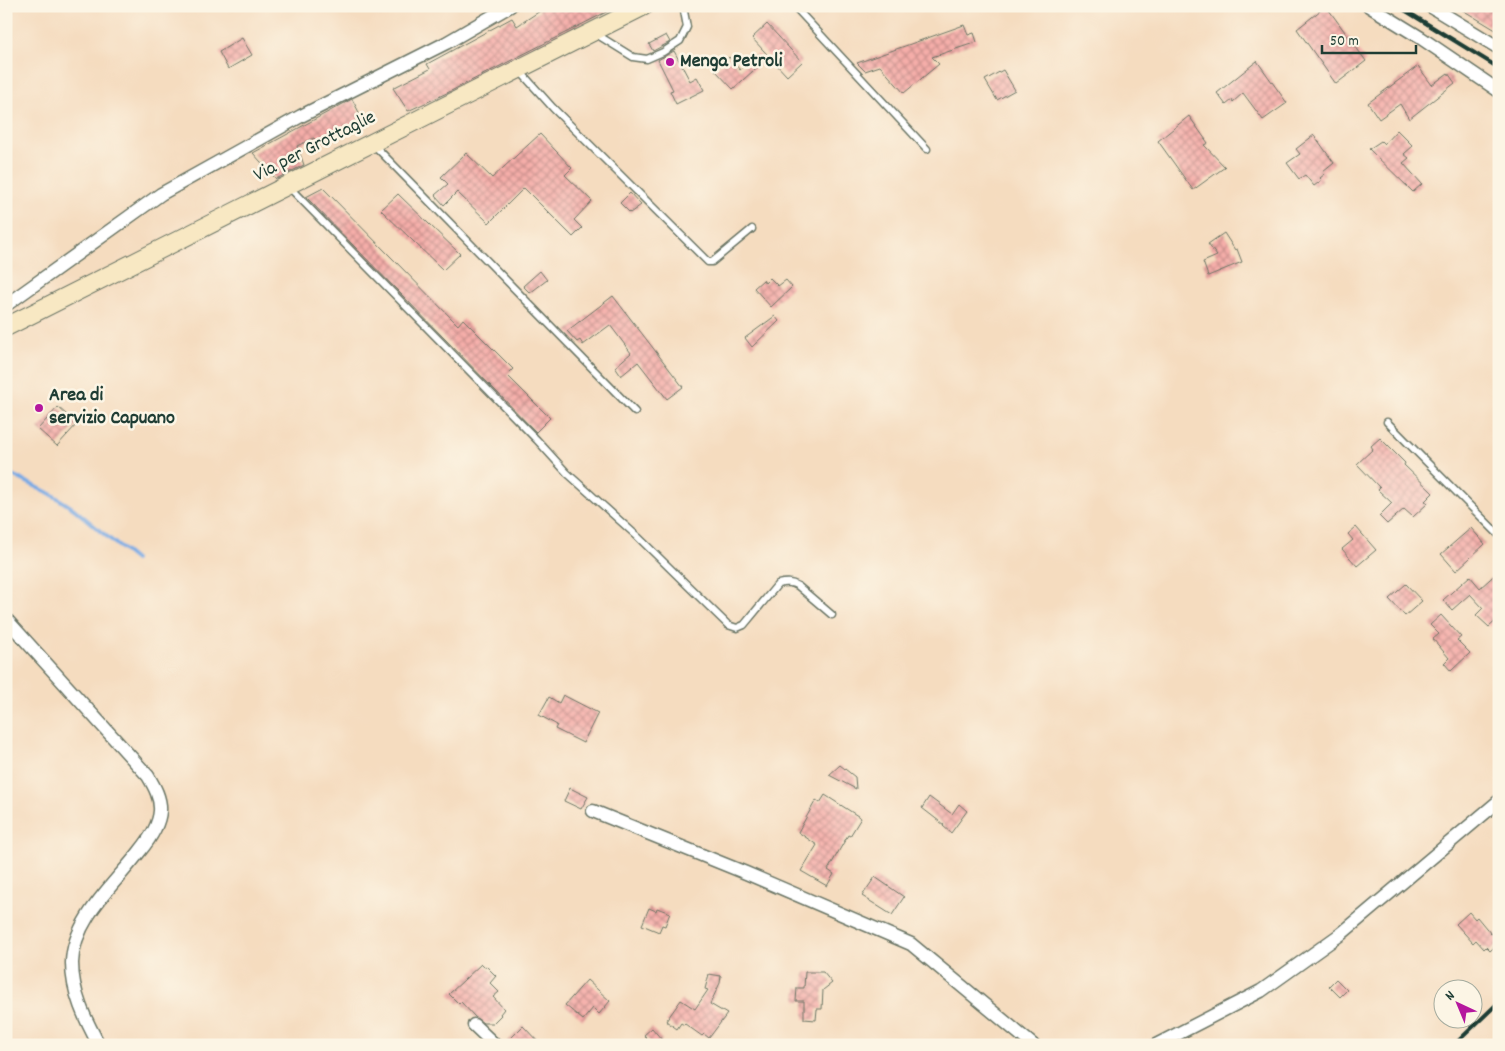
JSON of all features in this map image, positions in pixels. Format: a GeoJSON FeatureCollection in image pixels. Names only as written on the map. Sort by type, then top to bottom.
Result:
{"type":"FeatureCollection","features":[{"type":"Feature","properties":{"kind":"street"},"geometry":{"type":"LineString","coordinates":[[6,305],[161,194],[301,116],[446,43],[510,6]]}},
{"type":"Feature","properties":{"kind":"street","name":"Via per Grottaglie"},"geometry":{"type":"LineString","coordinates":[[8,324],[644,6]]}},
{"type":"Feature","properties":{"kind":"street"},"geometry":{"type":"LineString","coordinates":[[1369,6],[1421,38],[1499,91]]}},
{"type":"Feature","properties":{"kind":"street"},"geometry":{"type":"LineString","coordinates":[[1430,6],[1499,48]]}},
{"type":"Feature","properties":{"kind":"street"},"geometry":{"type":"LineString","coordinates":[[6,620],[148,776],[157,793],[161,810],[148,841],[90,912],[74,946],[72,963],[75,990],[82,1012],[99,1045]]}},
{"type":"Feature","properties":{"kind":"street"},"geometry":{"type":"LineString","coordinates":[[1156,1045],[1261,991],[1333,940],[1499,802]]}},
{"type":"Feature","properties":{"kind":"street"},"geometry":{"type":"LineString","coordinates":[[593,812],[746,873],[910,944],[1033,1045]]}},
{"type":"Feature","properties":{"kind":"street"},"geometry":{"type":"LineString","coordinates":[[474,1025],[495,1045]]}},
{"type":"Feature","properties":{"kind":"lane"},"geometry":{"type":"LineString","coordinates":[[593,32],[633,57],[647,59],[663,52],[680,41],[687,27],[683,6]]}},
{"type":"Feature","properties":{"kind":"lane"},"geometry":{"type":"LineString","coordinates":[[794,6],[926,149]]}},
{"type":"Feature","properties":{"kind":"lane"},"geometry":{"type":"LineString","coordinates":[[518,69],[553,108],[708,262],[712,262],[752,229]]}},
{"type":"Feature","properties":{"kind":"lane"},"geometry":{"type":"LineString","coordinates":[[372,143],[635,412]]}},
{"type":"Feature","properties":{"kind":"lane"},"geometry":{"type":"LineString","coordinates":[[287,185],[568,473],[638,537],[728,625],[737,628],[744,625],[778,584],[787,582],[793,582],[832,615]]}},
{"type":"Feature","properties":{"kind":"lane"},"geometry":{"type":"LineString","coordinates":[[1387,422],[1499,535]]}},
{"type":"Feature","properties":{"kind":"building"},"geometry":{"type":"Polygon","coordinates":[[[537,6],[618,6],[408,111],[393,88],[430,69],[427,64],[512,18],[517,26],[540,11],[537,6]]]}},
{"type":"Feature","properties":{"kind":"building"},"geometry":{"type":"Polygon","coordinates":[[[1326,6],[1366,61],[1336,84],[1297,29],[1326,6]]]}},
{"type":"Feature","properties":{"kind":"building"},"geometry":{"type":"Polygon","coordinates":[[[1456,6],[1499,6],[1499,32],[1456,6]]]}},
{"type":"Feature","properties":{"kind":"building"},"geometry":{"type":"Polygon","coordinates":[[[767,24],[802,62],[787,76],[752,38],[767,24]]]}},
{"type":"Feature","properties":{"kind":"building"},"geometry":{"type":"Polygon","coordinates":[[[964,25],[968,35],[974,33],[977,42],[932,57],[939,64],[904,93],[880,66],[865,71],[857,63],[964,25]]]}},
{"type":"Feature","properties":{"kind":"building"},"geometry":{"type":"Polygon","coordinates":[[[666,35],[670,42],[653,51],[649,44],[666,35]]]}},
{"type":"Feature","properties":{"kind":"building"},"geometry":{"type":"Polygon","coordinates":[[[242,38],[252,55],[228,69],[219,52],[242,38]]]}},
{"type":"Feature","properties":{"kind":"building"},"geometry":{"type":"Polygon","coordinates":[[[674,51],[690,81],[697,77],[704,90],[676,104],[670,91],[673,90],[658,60],[674,51]]]}},
{"type":"Feature","properties":{"kind":"building"},"geometry":{"type":"Polygon","coordinates":[[[758,54],[764,61],[733,89],[715,70],[729,57],[740,70],[758,54]]]}},
{"type":"Feature","properties":{"kind":"building"},"geometry":{"type":"Polygon","coordinates":[[[1257,61],[1287,103],[1263,120],[1243,93],[1233,102],[1232,100],[1226,105],[1217,93],[1257,61]]]}},
{"type":"Feature","properties":{"kind":"building"},"geometry":{"type":"Polygon","coordinates":[[[1418,66],[1432,85],[1448,73],[1455,83],[1409,119],[1400,104],[1379,119],[1368,103],[1418,66]]]}},
{"type":"Feature","properties":{"kind":"building"},"geometry":{"type":"Polygon","coordinates":[[[1003,70],[1015,90],[997,100],[985,80],[1003,70]]]}},
{"type":"Feature","properties":{"kind":"building"},"geometry":{"type":"Polygon","coordinates":[[[352,99],[362,118],[317,146],[314,138],[297,146],[304,165],[276,179],[253,153],[352,99]]]}},
{"type":"Feature","properties":{"kind":"building"},"geometry":{"type":"Polygon","coordinates":[[[1189,116],[1208,143],[1204,145],[1225,167],[1193,190],[1158,141],[1189,116]]]}},
{"type":"Feature","properties":{"kind":"building"},"geometry":{"type":"Polygon","coordinates":[[[1397,130],[1413,146],[1404,154],[1409,158],[1403,163],[1422,184],[1413,192],[1369,149],[1381,141],[1384,144],[1397,130]]]}},
{"type":"Feature","properties":{"kind":"building"},"geometry":{"type":"Polygon","coordinates":[[[540,134],[572,168],[565,175],[592,201],[574,220],[582,228],[573,237],[524,188],[489,223],[457,192],[444,205],[435,195],[448,184],[441,177],[466,153],[492,178],[540,134]]]}},
{"type":"Feature","properties":{"kind":"building"},"geometry":{"type":"Polygon","coordinates":[[[1314,135],[1334,163],[1323,172],[1325,174],[1320,178],[1322,180],[1314,186],[1305,175],[1299,179],[1287,163],[1300,154],[1296,149],[1314,135]]]}},
{"type":"Feature","properties":{"kind":"building"},"geometry":{"type":"Polygon","coordinates":[[[323,188],[458,325],[463,319],[513,369],[507,375],[550,418],[536,432],[306,197],[323,188]]]}},
{"type":"Feature","properties":{"kind":"building"},"geometry":{"type":"Polygon","coordinates":[[[630,193],[641,205],[630,213],[620,203],[630,193]]]}},
{"type":"Feature","properties":{"kind":"building"},"geometry":{"type":"Polygon","coordinates":[[[398,194],[460,254],[443,270],[381,210],[398,194]]]}},
{"type":"Feature","properties":{"kind":"building"},"geometry":{"type":"Polygon","coordinates":[[[1224,233],[1235,250],[1237,249],[1242,262],[1208,276],[1203,262],[1217,256],[1208,244],[1224,233]]]}},
{"type":"Feature","properties":{"kind":"building"},"geometry":{"type":"Polygon","coordinates":[[[540,271],[547,280],[530,293],[523,286],[540,271]]]}},
{"type":"Feature","properties":{"kind":"building"},"geometry":{"type":"Polygon","coordinates":[[[770,278],[778,286],[786,280],[792,287],[771,307],[754,288],[763,280],[765,283],[770,278]]]}},
{"type":"Feature","properties":{"kind":"building"},"geometry":{"type":"Polygon","coordinates":[[[613,296],[683,387],[667,399],[638,362],[621,376],[615,367],[631,353],[610,325],[583,345],[580,340],[577,342],[567,331],[613,296]]]}},
{"type":"Feature","properties":{"kind":"building"},"geometry":{"type":"Polygon","coordinates":[[[775,316],[779,321],[752,347],[745,338],[775,316]]]}},
{"type":"Feature","properties":{"kind":"building"},"geometry":{"type":"Polygon","coordinates":[[[58,407],[77,424],[57,446],[38,429],[58,407]]]}},
{"type":"Feature","properties":{"kind":"building"},"geometry":{"type":"Polygon","coordinates":[[[1380,438],[1433,493],[1425,501],[1428,503],[1413,517],[1404,509],[1387,524],[1379,516],[1392,503],[1378,490],[1380,488],[1357,464],[1373,449],[1371,446],[1380,438]]]}},
{"type":"Feature","properties":{"kind":"building"},"geometry":{"type":"Polygon","coordinates":[[[1356,527],[1376,550],[1357,566],[1342,549],[1353,540],[1348,534],[1356,527]]]}},
{"type":"Feature","properties":{"kind":"building"},"geometry":{"type":"Polygon","coordinates":[[[1471,528],[1485,544],[1456,571],[1441,554],[1471,528]]]}},
{"type":"Feature","properties":{"kind":"building"},"geometry":{"type":"Polygon","coordinates":[[[1499,571],[1499,618],[1489,627],[1476,615],[1483,608],[1470,594],[1452,610],[1443,600],[1470,576],[1480,588],[1499,571]]]}},
{"type":"Feature","properties":{"kind":"building"},"geometry":{"type":"Polygon","coordinates":[[[1406,584],[1422,601],[1405,616],[1389,599],[1406,584]]]}},
{"type":"Feature","properties":{"kind":"building"},"geometry":{"type":"Polygon","coordinates":[[[1441,615],[1461,637],[1457,640],[1470,653],[1451,671],[1444,663],[1449,658],[1433,639],[1439,634],[1430,625],[1441,615]]]}},
{"type":"Feature","properties":{"kind":"building"},"geometry":{"type":"Polygon","coordinates":[[[563,695],[598,713],[583,743],[555,729],[557,725],[539,715],[549,697],[559,703],[563,695]]]}},
{"type":"Feature","properties":{"kind":"building"},"geometry":{"type":"Polygon","coordinates":[[[840,765],[855,777],[856,789],[829,775],[840,765]]]}},
{"type":"Feature","properties":{"kind":"building"},"geometry":{"type":"Polygon","coordinates":[[[570,788],[588,797],[581,809],[564,801],[570,788]]]}},
{"type":"Feature","properties":{"kind":"building"},"geometry":{"type":"Polygon","coordinates":[[[825,795],[861,818],[850,836],[848,835],[828,870],[834,874],[827,886],[801,871],[817,845],[798,832],[816,800],[820,803],[825,795]]]}},
{"type":"Feature","properties":{"kind":"building"},"geometry":{"type":"Polygon","coordinates":[[[929,797],[952,814],[959,804],[967,811],[951,833],[922,808],[929,797]]]}},
{"type":"Feature","properties":{"kind":"building"},"geometry":{"type":"Polygon","coordinates":[[[875,877],[904,897],[892,915],[862,896],[875,877]]]}},
{"type":"Feature","properties":{"kind":"building"},"geometry":{"type":"Polygon","coordinates":[[[649,908],[656,911],[657,908],[670,913],[665,926],[662,925],[659,932],[642,925],[649,908]]]}},
{"type":"Feature","properties":{"kind":"building"},"geometry":{"type":"Polygon","coordinates":[[[1469,912],[1475,919],[1477,917],[1491,934],[1494,932],[1499,937],[1499,943],[1490,951],[1486,947],[1484,949],[1476,940],[1473,943],[1456,924],[1469,912]]]}},
{"type":"Feature","properties":{"kind":"building"},"geometry":{"type":"Polygon","coordinates":[[[481,964],[484,967],[486,966],[496,976],[490,983],[499,992],[493,997],[504,1009],[493,1023],[483,1023],[461,1002],[459,1004],[449,994],[481,964]]]}},
{"type":"Feature","properties":{"kind":"building"},"geometry":{"type":"Polygon","coordinates":[[[805,972],[823,972],[832,983],[823,990],[822,1009],[817,1009],[816,1020],[804,1019],[804,1001],[796,1001],[797,988],[804,988],[805,972]]]}},
{"type":"Feature","properties":{"kind":"building"},"geometry":{"type":"Polygon","coordinates":[[[709,974],[721,976],[720,983],[710,1004],[727,1014],[709,1038],[704,1034],[702,1036],[685,1024],[681,1023],[677,1029],[666,1021],[681,1000],[695,1009],[708,990],[705,989],[709,974]]]}},
{"type":"Feature","properties":{"kind":"building"},"geometry":{"type":"Polygon","coordinates":[[[1336,979],[1347,990],[1340,997],[1329,986],[1336,979]]]}},
{"type":"Feature","properties":{"kind":"building"},"geometry":{"type":"Polygon","coordinates":[[[587,980],[610,1001],[599,1014],[593,1008],[583,1020],[565,1005],[587,980]]]}},
{"type":"Feature","properties":{"kind":"building"},"geometry":{"type":"Polygon","coordinates":[[[523,1026],[541,1045],[504,1045],[523,1026]]]}},
{"type":"Feature","properties":{"kind":"building"},"geometry":{"type":"Polygon","coordinates":[[[652,1028],[662,1040],[657,1045],[653,1045],[644,1035],[652,1028]]]}},
{"type":"Feature","properties":{"kind":"waterway"},"geometry":{"type":"LineString","coordinates":[[6,472],[51,494],[74,509],[135,560]]}},
{"type":"Feature","properties":{"kind":"railway"},"geometry":{"type":"LineString","coordinates":[[1398,6],[1499,68]]}},
{"type":"Feature","properties":{"kind":"railway"},"geometry":{"type":"LineString","coordinates":[[1454,1045],[1499,1002]]}},
{"type":"Feature","properties":{"kind":"place","name":"Menga Petroli"},"geometry":{"type":"Point","coordinates":[670,62]}},
{"type":"Feature","properties":{"kind":"place","name":"Area di servizio Capuano"},"geometry":{"type":"Point","coordinates":[39,408]}}]}
